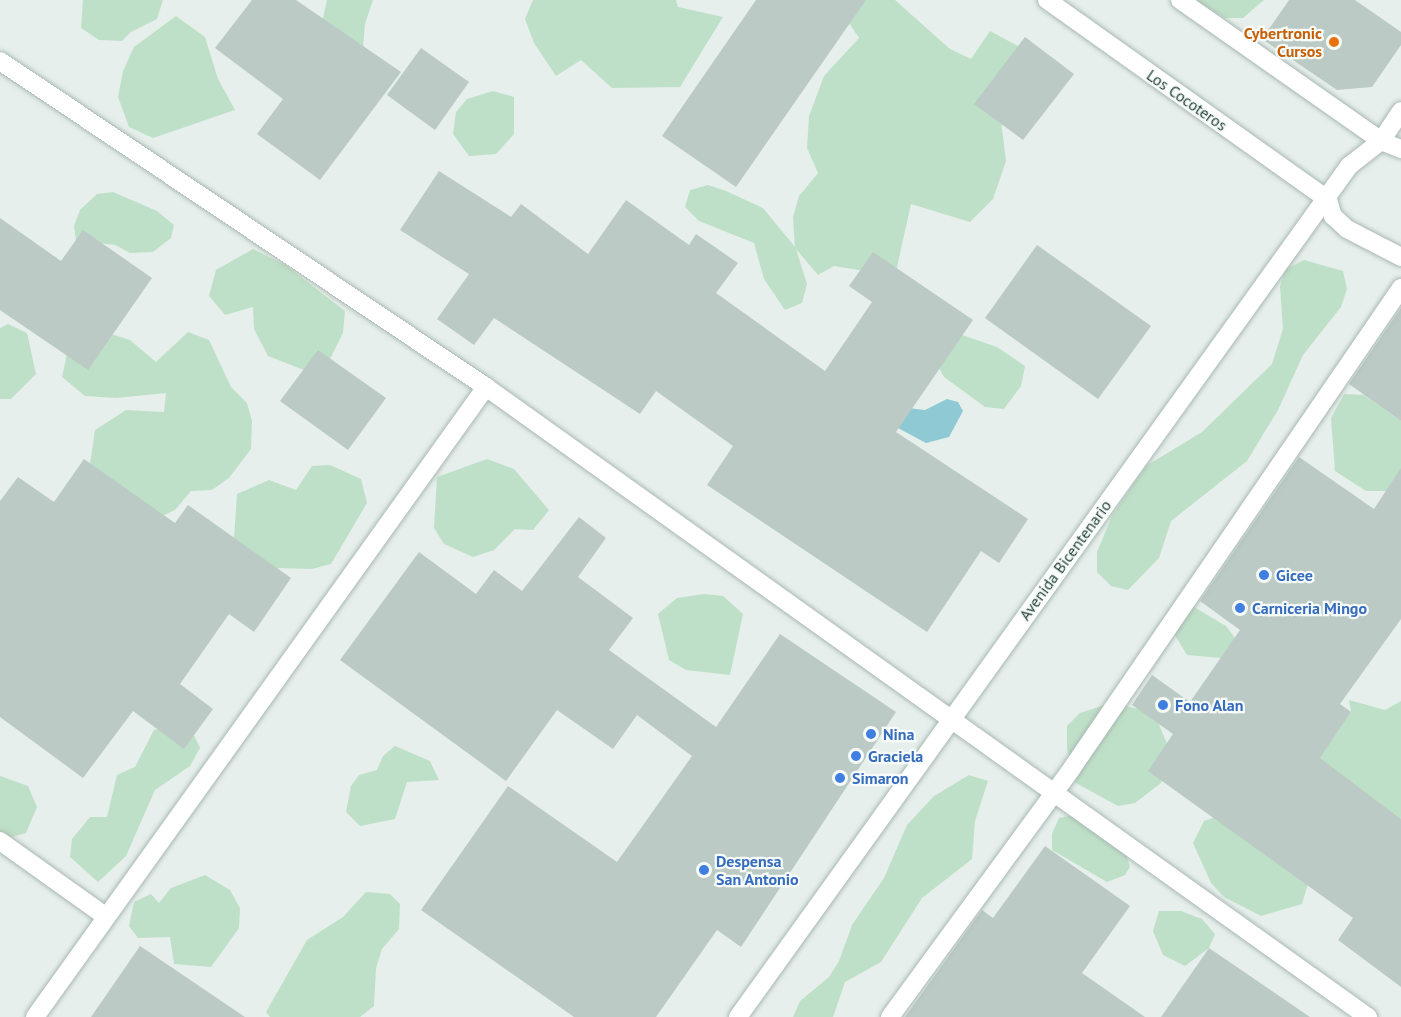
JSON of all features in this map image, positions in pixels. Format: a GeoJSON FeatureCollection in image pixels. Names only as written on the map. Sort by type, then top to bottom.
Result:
{"type":"FeatureCollection","features":[{"type":"Feature","properties":{"kind":"street","name":"Los Cocoteros"},"geometry":{"type":"LineString","coordinates":[[1047,0],[1328,200]]}},
{"type":"Feature","properties":{"kind":"street"},"geometry":{"type":"LineString","coordinates":[[1180,0],[1381,141],[1401,149]]}},
{"type":"Feature","properties":{"kind":"street"},"geometry":{"type":"LineString","coordinates":[[0,61],[486,387],[1052,795],[1368,1017]]}},
{"type":"Feature","properties":{"kind":"street","name":"Avenida Bicentenario"},"geometry":{"type":"LineString","coordinates":[[738,1017],[949,719],[1328,200],[1349,166],[1381,141],[1401,111]]}},
{"type":"Feature","properties":{"kind":"street"},"geometry":{"type":"LineString","coordinates":[[1328,200],[1333,216],[1347,229],[1401,257]]}},
{"type":"Feature","properties":{"kind":"street"},"geometry":{"type":"LineString","coordinates":[[890,1017],[1052,795],[1401,288]]}},
{"type":"Feature","properties":{"kind":"street"},"geometry":{"type":"LineString","coordinates":[[35,1017],[105,916],[486,387]]}},
{"type":"Feature","properties":{"kind":"street"},"geometry":{"type":"LineString","coordinates":[[0,841],[105,916]]}},
{"type":"Feature","properties":{"kind":"green space"},"geometry":{"type":"Polygon","coordinates":[[[83,0],[163,0],[157,19],[131,32],[122,41],[99,40],[81,28],[83,0]]]}},
{"type":"Feature","properties":{"kind":"green space"},"geometry":{"type":"Polygon","coordinates":[[[327,0],[373,0],[365,24],[362,61],[322,22],[327,0]]]}},
{"type":"Feature","properties":{"kind":"green space"},"geometry":{"type":"Polygon","coordinates":[[[533,0],[676,0],[678,7],[723,17],[680,87],[612,88],[581,60],[556,76],[534,43],[525,19],[533,0]]]}},
{"type":"Feature","properties":{"kind":"green space"},"geometry":{"type":"Polygon","coordinates":[[[847,0],[895,0],[950,49],[971,59],[990,31],[1018,46],[1000,112],[1006,161],[993,199],[970,222],[911,204],[895,276],[834,266],[818,275],[796,249],[807,284],[802,303],[785,310],[764,279],[754,243],[699,221],[685,207],[690,190],[708,185],[726,191],[763,208],[795,247],[793,217],[799,196],[818,173],[807,148],[809,116],[824,76],[859,38],[841,11],[847,0]]]}},
{"type":"Feature","properties":{"kind":"green space"},"geometry":{"type":"Polygon","coordinates":[[[1195,0],[1264,0],[1243,18],[1225,18],[1195,0]]]}},
{"type":"Feature","properties":{"kind":"green space"},"geometry":{"type":"Polygon","coordinates":[[[176,16],[205,37],[218,79],[235,110],[153,138],[129,127],[118,97],[123,71],[134,47],[176,16]]]}},
{"type":"Feature","properties":{"kind":"green space"},"geometry":{"type":"Polygon","coordinates":[[[493,91],[514,97],[514,134],[496,154],[469,156],[453,134],[456,112],[467,99],[493,91]]]}},
{"type":"Feature","properties":{"kind":"green space"},"geometry":{"type":"Polygon","coordinates":[[[113,192],[157,211],[174,225],[171,238],[153,252],[130,253],[115,245],[76,240],[74,226],[80,210],[97,194],[113,192]]]}},
{"type":"Feature","properties":{"kind":"green space"},"geometry":{"type":"Polygon","coordinates":[[[253,249],[285,265],[345,311],[343,333],[328,363],[309,372],[268,356],[254,329],[253,307],[225,315],[209,296],[216,270],[253,249]]]}},
{"type":"Feature","properties":{"kind":"green space"},"geometry":{"type":"Polygon","coordinates":[[[1304,260],[1343,271],[1347,289],[1341,307],[1303,355],[1278,410],[1247,461],[1171,521],[1159,558],[1128,590],[1111,586],[1097,572],[1097,552],[1112,516],[1146,466],[1202,432],[1272,364],[1283,329],[1280,286],[1286,269],[1304,260]]]}},
{"type":"Feature","properties":{"kind":"green space"},"geometry":{"type":"Polygon","coordinates":[[[8,324],[27,333],[36,374],[11,399],[0,399],[0,328],[8,324]]]}},
{"type":"Feature","properties":{"kind":"green space"},"geometry":{"type":"Polygon","coordinates":[[[96,329],[130,340],[156,362],[188,332],[209,340],[231,387],[247,403],[252,421],[251,449],[229,478],[212,490],[191,491],[175,510],[158,518],[90,464],[95,430],[126,410],[164,412],[166,393],[116,398],[85,396],[62,377],[68,349],[96,329]]]}},
{"type":"Feature","properties":{"kind":"green space"},"geometry":{"type":"Polygon","coordinates":[[[962,335],[997,347],[1025,366],[1021,386],[1004,409],[985,407],[944,377],[939,368],[962,335]]]}},
{"type":"Feature","properties":{"kind":"green space"},"geometry":{"type":"Polygon","coordinates":[[[1344,394],[1364,395],[1401,421],[1401,491],[1366,491],[1335,471],[1331,418],[1344,394]]]}},
{"type":"Feature","properties":{"kind":"green space"},"geometry":{"type":"Polygon","coordinates":[[[487,459],[514,469],[549,510],[533,530],[515,529],[494,550],[473,557],[444,544],[434,528],[437,477],[487,459]]]}},
{"type":"Feature","properties":{"kind":"green space"},"geometry":{"type":"Polygon","coordinates":[[[330,465],[361,479],[367,503],[331,564],[312,569],[276,568],[234,538],[237,494],[269,480],[296,490],[312,466],[330,465]]]}},
{"type":"Feature","properties":{"kind":"green space"},"geometry":{"type":"Polygon","coordinates":[[[704,594],[723,596],[743,614],[730,675],[686,670],[669,660],[658,614],[677,598],[704,594]]]}},
{"type":"Feature","properties":{"kind":"green space"},"geometry":{"type":"Polygon","coordinates":[[[1174,606],[1194,607],[1226,626],[1235,638],[1221,658],[1187,655],[1165,619],[1174,606]]]}},
{"type":"Feature","properties":{"kind":"green space"},"geometry":{"type":"Polygon","coordinates":[[[1349,700],[1385,710],[1401,701],[1401,819],[1358,787],[1308,775],[1351,712],[1349,700]]]}},
{"type":"Feature","properties":{"kind":"green space"},"geometry":{"type":"Polygon","coordinates":[[[1111,703],[1143,710],[1157,720],[1170,751],[1161,783],[1135,803],[1118,806],[1076,783],[1067,748],[1067,726],[1080,713],[1111,703]]]}},
{"type":"Feature","properties":{"kind":"green space"},"geometry":{"type":"Polygon","coordinates":[[[178,724],[191,729],[200,748],[190,766],[155,790],[126,856],[98,882],[70,857],[72,839],[90,817],[107,817],[117,775],[135,767],[154,730],[178,724]]]}},
{"type":"Feature","properties":{"kind":"green space"},"geometry":{"type":"Polygon","coordinates":[[[395,746],[430,761],[439,780],[407,782],[395,819],[360,826],[346,812],[351,786],[359,775],[377,770],[383,756],[395,746]]]}},
{"type":"Feature","properties":{"kind":"green space"},"geometry":{"type":"Polygon","coordinates":[[[969,775],[988,781],[975,821],[972,859],[922,898],[881,962],[845,982],[833,1017],[793,1017],[800,1001],[829,977],[839,961],[852,925],[884,878],[907,825],[934,796],[969,775]]]}},
{"type":"Feature","properties":{"kind":"green space"},"geometry":{"type":"Polygon","coordinates":[[[0,776],[28,786],[37,807],[26,833],[0,840],[0,776]]]}},
{"type":"Feature","properties":{"kind":"green space"},"geometry":{"type":"Polygon","coordinates":[[[1092,811],[1119,832],[1130,867],[1125,875],[1107,882],[1052,850],[1052,834],[1059,818],[1092,811]]]}},
{"type":"Feature","properties":{"kind":"green space"},"geometry":{"type":"Polygon","coordinates":[[[1222,815],[1312,870],[1302,904],[1261,916],[1224,897],[1211,883],[1193,843],[1204,821],[1222,815]]]}},
{"type":"Feature","properties":{"kind":"green space"},"geometry":{"type":"Polygon","coordinates":[[[205,875],[230,890],[240,908],[239,928],[211,967],[174,964],[170,937],[138,938],[129,926],[134,902],[151,894],[159,903],[171,888],[205,875]]]}},
{"type":"Feature","properties":{"kind":"green space"},"geometry":{"type":"Polygon","coordinates":[[[366,892],[390,894],[400,904],[399,929],[382,949],[376,968],[374,1006],[360,1017],[270,1017],[266,1012],[307,940],[343,917],[366,892]]]}},
{"type":"Feature","properties":{"kind":"green space"},"geometry":{"type":"Polygon","coordinates":[[[1159,911],[1181,911],[1202,919],[1215,934],[1209,948],[1185,966],[1163,955],[1153,931],[1159,911]]]}},
{"type":"Feature","properties":{"kind":"water"},"geometry":{"type":"Polygon","coordinates":[[[947,399],[958,402],[963,411],[949,437],[926,443],[898,428],[900,407],[925,410],[947,399]]]}},
{"type":"Feature","properties":{"kind":"building"},"geometry":{"type":"Polygon","coordinates":[[[252,0],[296,0],[401,72],[320,180],[257,134],[283,99],[215,48],[252,0]]]}},
{"type":"Feature","properties":{"kind":"building"},"geometry":{"type":"Polygon","coordinates":[[[756,0],[866,0],[736,187],[662,136],[756,0]]]}},
{"type":"Feature","properties":{"kind":"building","name":"Cybertronic Cursos"},"geometry":{"type":"Polygon","coordinates":[[[1289,0],[1355,0],[1401,32],[1401,45],[1372,87],[1337,90],[1262,39],[1289,0]]]}},
{"type":"Feature","properties":{"kind":"building"},"geometry":{"type":"Polygon","coordinates":[[[1025,37],[1074,74],[1023,140],[974,104],[1025,37]]]}},
{"type":"Feature","properties":{"kind":"building"},"geometry":{"type":"Polygon","coordinates":[[[421,48],[469,82],[435,130],[387,95],[421,48]]]}},
{"type":"Feature","properties":{"kind":"building"},"geometry":{"type":"Polygon","coordinates":[[[439,171],[511,217],[521,204],[588,254],[626,200],[689,245],[696,234],[738,263],[716,293],[825,371],[872,302],[849,286],[873,252],[973,320],[896,432],[1028,519],[999,563],[981,551],[927,632],[707,485],[733,446],[656,391],[640,414],[494,318],[474,345],[437,319],[469,274],[400,230],[439,171]]]}},
{"type":"Feature","properties":{"kind":"building"},"geometry":{"type":"Polygon","coordinates":[[[0,218],[61,261],[83,230],[152,278],[88,370],[0,310],[0,218]]]}},
{"type":"Feature","properties":{"kind":"building"},"geometry":{"type":"Polygon","coordinates":[[[1037,245],[1151,326],[1098,399],[985,318],[1037,245]]]}},
{"type":"Feature","properties":{"kind":"building"},"geometry":{"type":"Polygon","coordinates":[[[1401,308],[1401,421],[1349,384],[1401,308]]]}},
{"type":"Feature","properties":{"kind":"building"},"geometry":{"type":"Polygon","coordinates":[[[318,350],[386,398],[348,450],[280,401],[318,350]]]}},
{"type":"Feature","properties":{"kind":"building"},"geometry":{"type":"Polygon","coordinates":[[[1299,457],[1374,509],[1401,468],[1401,619],[1340,704],[1351,712],[1320,758],[1401,819],[1401,987],[1338,940],[1353,918],[1148,771],[1173,734],[1132,705],[1152,675],[1190,702],[1240,630],[1200,601],[1299,457]]]}},
{"type":"Feature","properties":{"kind":"building"},"geometry":{"type":"Polygon","coordinates":[[[84,459],[175,523],[188,505],[291,578],[254,632],[229,614],[180,684],[213,709],[184,749],[133,711],[83,778],[0,717],[0,501],[18,477],[54,502],[84,459]]]}},
{"type":"Feature","properties":{"kind":"building"},"geometry":{"type":"Polygon","coordinates":[[[579,517],[606,538],[578,577],[633,618],[609,650],[716,727],[780,634],[896,712],[741,947],[717,930],[656,1017],[574,1017],[421,910],[508,786],[617,862],[692,756],[637,715],[613,749],[557,710],[506,781],[340,660],[419,552],[476,594],[494,570],[522,591],[579,517]]]}},
{"type":"Feature","properties":{"kind":"building"},"geometry":{"type":"Polygon","coordinates":[[[1045,846],[1130,906],[1082,973],[1145,1017],[905,1017],[982,910],[993,918],[1045,846]]]}},
{"type":"Feature","properties":{"kind":"building"},"geometry":{"type":"Polygon","coordinates":[[[140,946],[245,1017],[91,1017],[140,946]]]}},
{"type":"Feature","properties":{"kind":"building"},"geometry":{"type":"Polygon","coordinates":[[[1209,948],[1310,1017],[1161,1017],[1209,948]]]}},
{"type":"Feature","properties":{"kind":"place","name":"Cybertronic Cursos"},"geometry":{"type":"Point","coordinates":[1334,42]}},
{"type":"Feature","properties":{"kind":"place","name":"Gicee"},"geometry":{"type":"Point","coordinates":[1264,575]}},
{"type":"Feature","properties":{"kind":"place","name":"Carniceria Mingo"},"geometry":{"type":"Point","coordinates":[1240,608]}},
{"type":"Feature","properties":{"kind":"place","name":"Fono Alan"},"geometry":{"type":"Point","coordinates":[1163,705]}},
{"type":"Feature","properties":{"kind":"place","name":"Nina"},"geometry":{"type":"Point","coordinates":[871,734]}},
{"type":"Feature","properties":{"kind":"place","name":"Graciela"},"geometry":{"type":"Point","coordinates":[856,756]}},
{"type":"Feature","properties":{"kind":"place","name":"Simaron"},"geometry":{"type":"Point","coordinates":[840,778]}},
{"type":"Feature","properties":{"kind":"place","name":"Despensa San Antonio"},"geometry":{"type":"Point","coordinates":[704,870]}}]}
